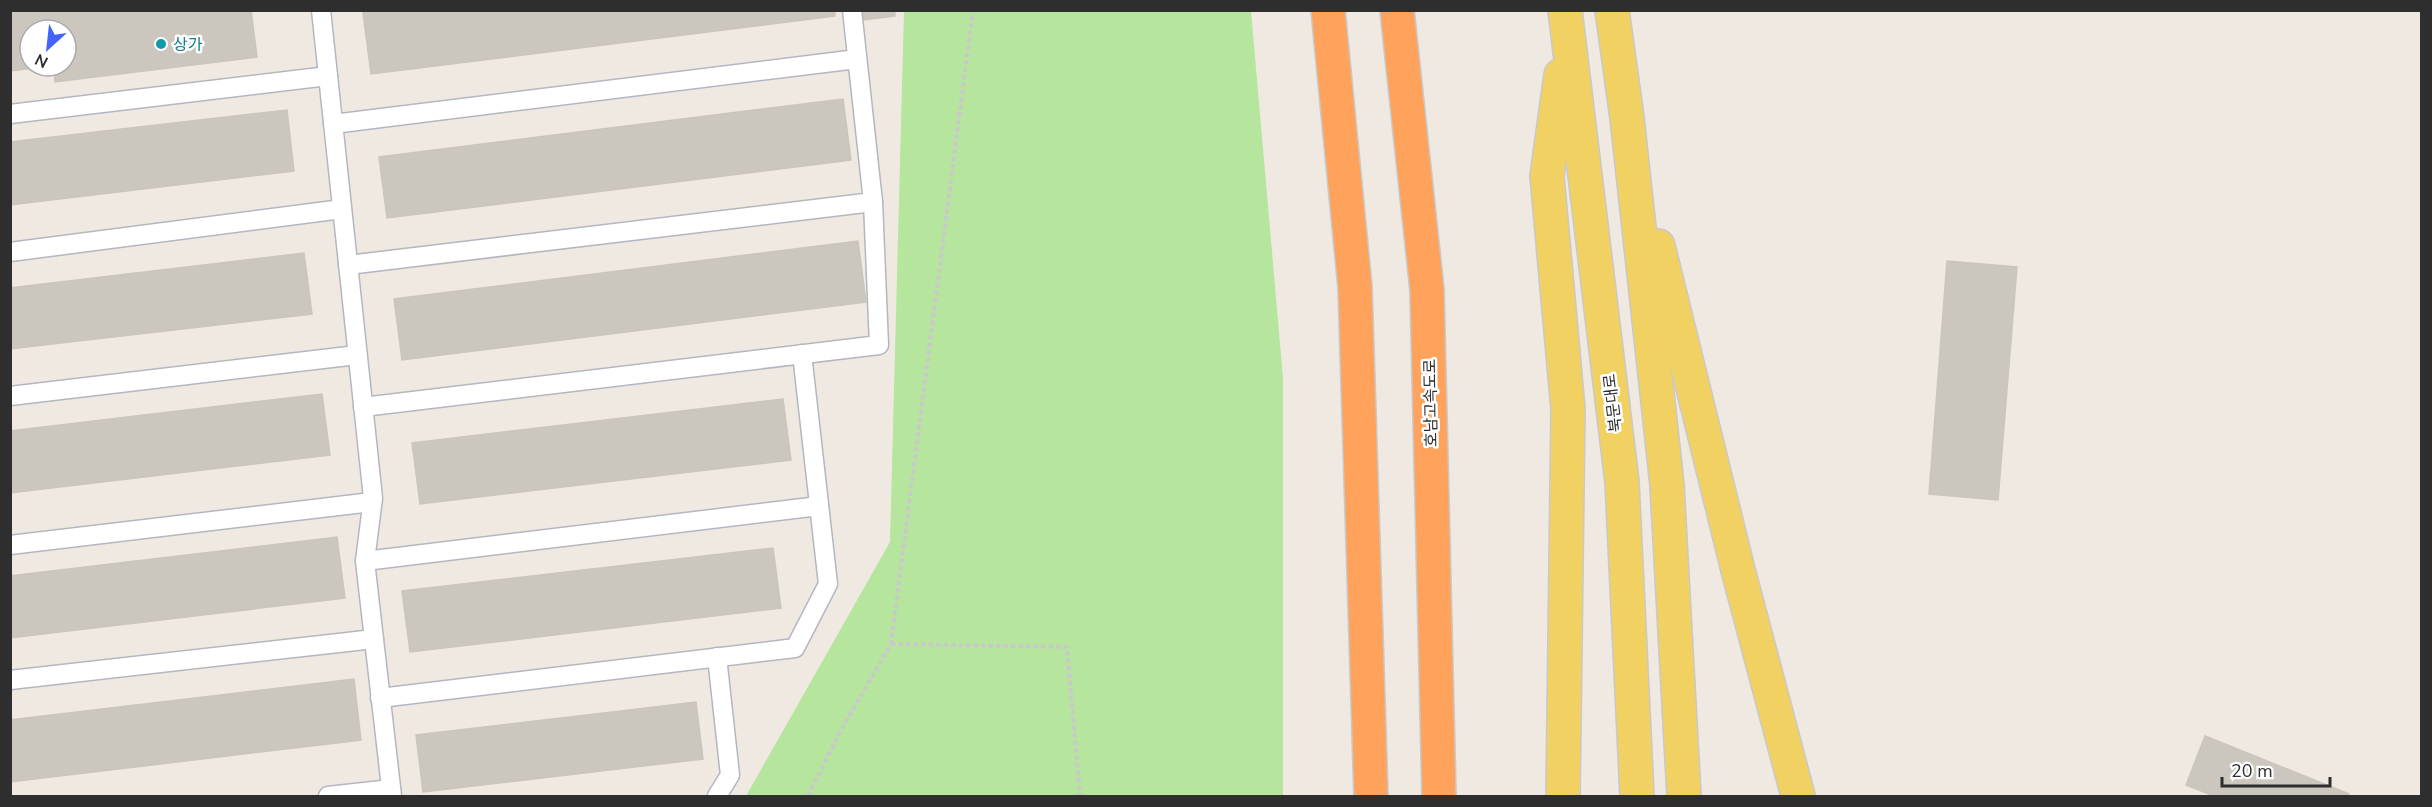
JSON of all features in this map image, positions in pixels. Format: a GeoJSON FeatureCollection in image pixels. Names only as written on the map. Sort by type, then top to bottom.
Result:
{"type":"FeatureCollection","features":[{"type":"Feature","properties":{"kind":"highway"},"geometry":{"type":"LineString","coordinates":[[1328,10],[1354,287],[1371,796]]}},
{"type":"Feature","properties":{"kind":"highway","name":"호남고속도로"},"geometry":{"type":"LineString","coordinates":[[1397,10],[1427,290],[1439,796]]}},
{"type":"Feature","properties":{"kind":"main road"},"geometry":{"type":"LineString","coordinates":[[1612,10],[1627,118],[1667,485],[1684,796]]}},
{"type":"Feature","properties":{"kind":"main road"},"geometry":{"type":"LineString","coordinates":[[1563,796],[1568,410],[1547,176],[1566,21]]}},
{"type":"Feature","properties":{"kind":"main road","name":"북문대로"},"geometry":{"type":"LineString","coordinates":[[1566,21],[1622,482],[1636,796]]}},
{"type":"Feature","properties":{"kind":"main road"},"geometry":{"type":"LineString","coordinates":[[1627,118],[1738,570],[1798,796]]}},
{"type":"Feature","properties":{"kind":"lane"},"geometry":{"type":"LineString","coordinates":[[321,10],[372,502],[365,561],[391,793],[328,796]]}},
{"type":"Feature","properties":{"kind":"lane"},"geometry":{"type":"LineString","coordinates":[[363,407],[879,345],[873,202],[852,10]]}},
{"type":"Feature","properties":{"kind":"lane"},"geometry":{"type":"LineString","coordinates":[[333,124],[857,59]]}},
{"type":"Feature","properties":{"kind":"lane"},"geometry":{"type":"LineString","coordinates":[[10,114],[328,76]]}},
{"type":"Feature","properties":{"kind":"lane"},"geometry":{"type":"LineString","coordinates":[[348,265],[873,202]]}},
{"type":"Feature","properties":{"kind":"lane"},"geometry":{"type":"LineString","coordinates":[[10,252],[342,209]]}},
{"type":"Feature","properties":{"kind":"lane"},"geometry":{"type":"LineString","coordinates":[[380,698],[795,648],[828,584],[802,354]]}},
{"type":"Feature","properties":{"kind":"lane"},"geometry":{"type":"LineString","coordinates":[[10,396],[357,355]]}},
{"type":"Feature","properties":{"kind":"lane"},"geometry":{"type":"LineString","coordinates":[[10,545],[372,502]]}},
{"type":"Feature","properties":{"kind":"lane"},"geometry":{"type":"LineString","coordinates":[[365,561],[819,506]]}},
{"type":"Feature","properties":{"kind":"lane"},"geometry":{"type":"LineString","coordinates":[[10,680],[374,639]]}},
{"type":"Feature","properties":{"kind":"lane"},"geometry":{"type":"LineString","coordinates":[[717,657],[730,775],[717,796]]}},
{"type":"Feature","properties":{"kind":"path"},"geometry":{"type":"LineString","coordinates":[[808,796],[841,730],[891,644],[973,10]]}},
{"type":"Feature","properties":{"kind":"path"},"geometry":{"type":"LineString","coordinates":[[891,644],[1067,647],[1080,796]]}},
{"type":"Feature","properties":{"kind":"green space"},"geometry":{"type":"Polygon","coordinates":[[[904,11],[1251,11],[1283,378],[1283,796],[746,796],[890,542],[904,11]]]}},
{"type":"Feature","properties":{"kind":"building","name":"상가"},"geometry":{"type":"Polygon","coordinates":[[[22,10],[251,10],[257,57],[55,82],[55,78],[78,78],[78,18],[18,18],[18,70],[10,71],[10,12],[22,10]]]}},
{"type":"Feature","properties":{"kind":"building"},"geometry":{"type":"Polygon","coordinates":[[[383,10],[835,10],[835,16],[371,74],[363,13],[383,10]]]}},
{"type":"Feature","properties":{"kind":"building"},"geometry":{"type":"Polygon","coordinates":[[[862,10],[895,10],[895,16],[863,20],[862,10]]]}},
{"type":"Feature","properties":{"kind":"building"},"geometry":{"type":"Polygon","coordinates":[[[843,99],[851,160],[387,218],[379,157],[843,99]]]}},
{"type":"Feature","properties":{"kind":"building"},"geometry":{"type":"Polygon","coordinates":[[[287,110],[294,171],[10,205],[10,142],[287,110]]]}},
{"type":"Feature","properties":{"kind":"building"},"geometry":{"type":"Polygon","coordinates":[[[858,241],[866,302],[402,360],[394,299],[858,241]]]}},
{"type":"Feature","properties":{"kind":"building"},"geometry":{"type":"Polygon","coordinates":[[[304,253],[312,314],[10,349],[10,288],[304,253]]]}},
{"type":"Feature","properties":{"kind":"building"},"geometry":{"type":"Polygon","coordinates":[[[1947,261],[2017,267],[1998,500],[1929,494],[1947,261]]]}},
{"type":"Feature","properties":{"kind":"building"},"geometry":{"type":"Polygon","coordinates":[[[322,394],[330,455],[10,493],[10,431],[322,394]]]}},
{"type":"Feature","properties":{"kind":"building"},"geometry":{"type":"Polygon","coordinates":[[[783,399],[791,460],[420,504],[412,443],[783,399]]]}},
{"type":"Feature","properties":{"kind":"building"},"geometry":{"type":"Polygon","coordinates":[[[337,537],[345,598],[10,638],[10,576],[337,537]]]}},
{"type":"Feature","properties":{"kind":"building"},"geometry":{"type":"Polygon","coordinates":[[[773,548],[781,608],[410,652],[402,591],[773,548]]]}},
{"type":"Feature","properties":{"kind":"building"},"geometry":{"type":"Polygon","coordinates":[[[354,679],[361,740],[10,782],[10,720],[354,679]]]}},
{"type":"Feature","properties":{"kind":"building"},"geometry":{"type":"Polygon","coordinates":[[[696,702],[703,759],[423,792],[416,735],[696,702]]]}},
{"type":"Feature","properties":{"kind":"building"},"geometry":{"type":"Polygon","coordinates":[[[2205,736],[2349,794],[2348,796],[2214,796],[2186,785],[2205,736]]]}},
{"type":"Feature","properties":{"kind":"place","name":"상가"},"geometry":{"type":"Point","coordinates":[161,44]}}]}
